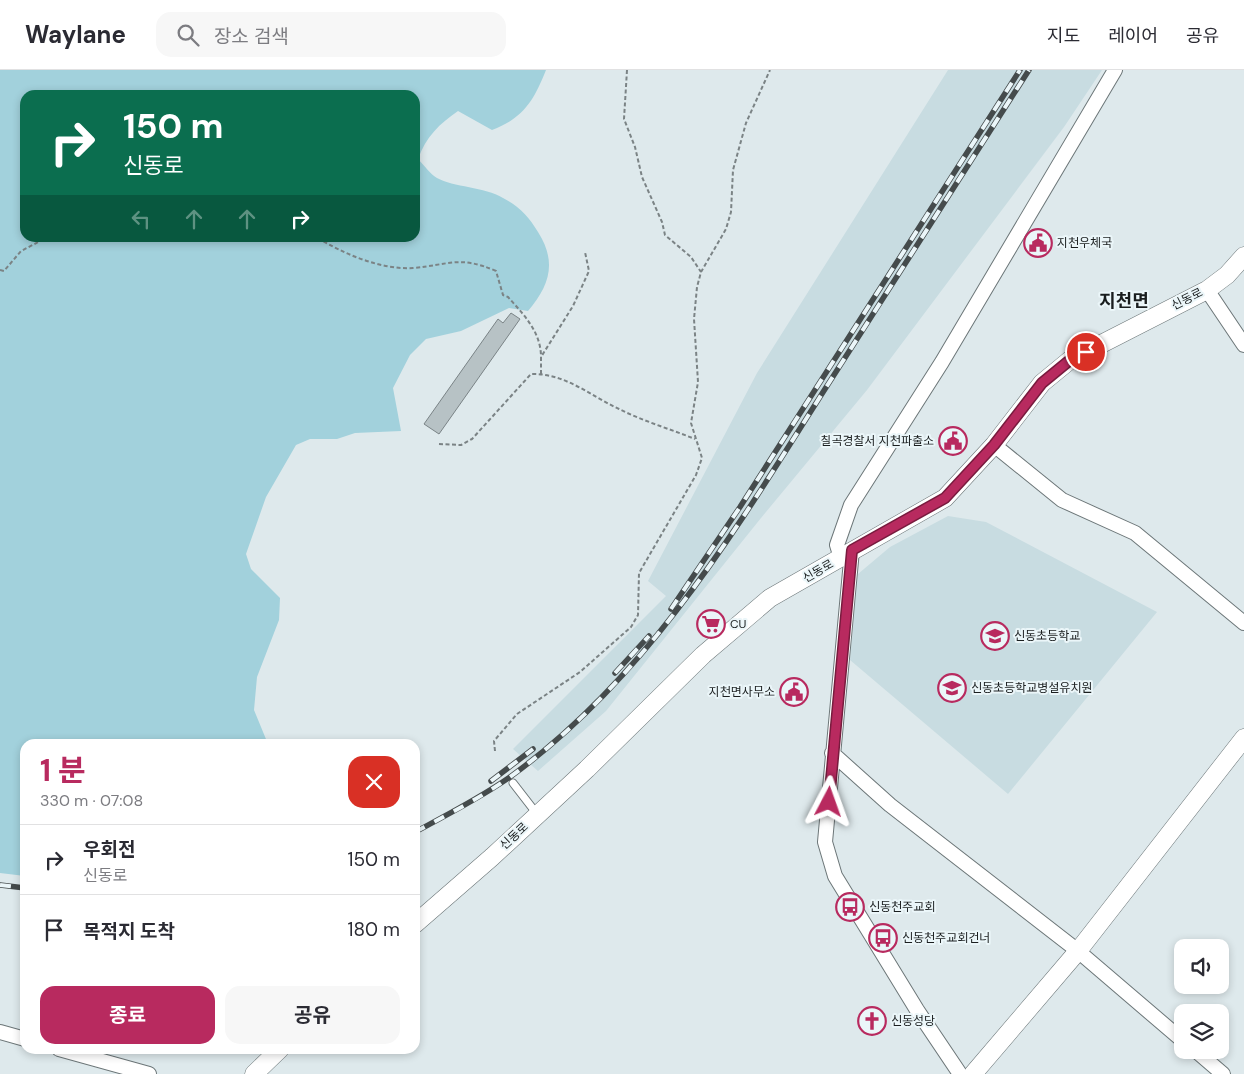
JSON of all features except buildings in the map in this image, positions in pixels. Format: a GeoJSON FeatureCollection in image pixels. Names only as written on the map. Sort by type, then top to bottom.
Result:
{"type":"FeatureCollection","features":[{"type":"Feature","properties":{"kind":"street"},"geometry":{"type":"LineString","coordinates":[[960,1074],[917,1010],[835,876],[825,842],[846,554],[838,544],[851,505],[942,362],[1115,70]]}},
{"type":"Feature","properties":{"kind":"street","name":"신동로"},"geometry":{"type":"LineString","coordinates":[[420,920],[538,815],[710,649],[770,598],[945,498],[994,445],[1042,383],[1070,360],[1206,290],[1227,275],[1244,256]]}},
{"type":"Feature","properties":{"kind":"street"},"geometry":{"type":"LineString","coordinates":[[1206,290],[1244,345]]}},
{"type":"Feature","properties":{"kind":"street"},"geometry":{"type":"LineString","coordinates":[[994,445],[1062,500],[1135,533],[1244,623]]}},
{"type":"Feature","properties":{"kind":"street"},"geometry":{"type":"LineString","coordinates":[[973,1074],[1078,951],[1244,738]]}},
{"type":"Feature","properties":{"kind":"street"},"geometry":{"type":"LineString","coordinates":[[832,753],[890,805],[1078,951],[1174,1033]]}},
{"type":"Feature","properties":{"kind":"street"},"geometry":{"type":"LineString","coordinates":[[0,1032],[20,1038]]}},
{"type":"Feature","properties":{"kind":"street"},"geometry":{"type":"LineString","coordinates":[[77,1054],[149,1074]]}},
{"type":"Feature","properties":{"kind":"street"},"geometry":{"type":"LineString","coordinates":[[254,1074],[275,1054]]}},
{"type":"Feature","properties":{"kind":"street"},"geometry":{"type":"LineString","coordinates":[[1206,1059],[1223,1074]]}},
{"type":"Feature","properties":{"kind":"lane"},"geometry":{"type":"LineString","coordinates":[[513,783],[538,815]]}},
{"type":"Feature","properties":{"kind":"path"},"geometry":{"type":"LineString","coordinates":[[627,70],[624,119],[635,147],[642,177],[662,222],[664,235],[692,257],[701,272]]}},
{"type":"Feature","properties":{"kind":"path"},"geometry":{"type":"LineString","coordinates":[[496,751],[494,741],[517,714],[580,672],[631,627],[638,615],[639,573],[696,476],[702,458],[691,423],[698,382],[694,320],[701,272],[726,229],[731,212],[735,161],[746,123],[770,70]]}},
{"type":"Feature","properties":{"kind":"path"},"geometry":{"type":"LineString","coordinates":[[0,270],[4,271],[21,251],[38,242]]}},
{"type":"Feature","properties":{"kind":"path"},"geometry":{"type":"LineString","coordinates":[[326,242],[354,257],[376,263],[411,268],[465,261],[496,271],[504,295],[529,321],[541,344],[541,374]]}},
{"type":"Feature","properties":{"kind":"path"},"geometry":{"type":"LineString","coordinates":[[541,357],[584,284],[589,270],[585,252]]}},
{"type":"Feature","properties":{"kind":"path"},"geometry":{"type":"LineString","coordinates":[[439,444],[461,445],[472,439],[531,374],[541,374],[589,390],[618,409],[695,439]]}},
{"type":"Feature","properties":{"kind":"shaded area"},"geometry":{"type":"Polygon","coordinates":[[[0,70],[546,70],[532,99],[520,114],[512,120],[492,130],[458,111],[434,132],[420,155],[420,90],[20,90],[20,242],[420,242],[420,161],[437,178],[496,194],[519,208],[535,227],[544,243],[549,263],[546,282],[542,292],[528,311],[509,308],[461,331],[426,339],[410,355],[393,388],[401,431],[355,433],[337,439],[310,439],[296,445],[266,497],[246,554],[251,569],[280,598],[279,620],[257,677],[254,710],[266,739],[20,739],[20,875],[0,873],[0,70]]]}},
{"type":"Feature","properties":{"kind":"shaded area"},"geometry":{"type":"Polygon","coordinates":[[[948,70],[1102,70],[1064,127],[867,390],[606,711],[538,771],[513,749],[666,596],[648,581],[757,373],[948,70]]]}},
{"type":"Feature","properties":{"kind":"shaded area","name":"신동초등학교"},"geometry":{"type":"Polygon","coordinates":[[[948,516],[986,522],[1157,612],[1008,794],[850,660],[858,574],[890,547],[948,516]]]}},
{"type":"Feature","properties":{"kind":"railway"},"geometry":{"type":"LineString","coordinates":[[671,609],[740,507],[1020,70]]}},
{"type":"Feature","properties":{"kind":"railway"},"geometry":{"type":"LineString","coordinates":[[420,829],[510,777],[559,737],[605,694],[647,648],[686,599],[722,548],[1029,70]]}},
{"type":"Feature","properties":{"kind":"railway"},"geometry":{"type":"LineString","coordinates":[[615,673],[649,636]]}},
{"type":"Feature","properties":{"kind":"railway"},"geometry":{"type":"LineString","coordinates":[[491,781],[533,749]]}},
{"type":"Feature","properties":{"kind":"railway"},"geometry":{"type":"LineString","coordinates":[[0,885],[20,887]]}},
{"type":"Feature","properties":{"kind":"place","name":"지천우체국"},"geometry":{"type":"Point","coordinates":[1038,243]}},
{"type":"Feature","properties":{"kind":"place","name":"칠곡경찰서 지천파출소"},"geometry":{"type":"Point","coordinates":[953,441]}},
{"type":"Feature","properties":{"kind":"place","name":"CU"},"geometry":{"type":"Point","coordinates":[711,624]}},
{"type":"Feature","properties":{"kind":"place","name":"신동초등학교"},"geometry":{"type":"Point","coordinates":[995,636]}},
{"type":"Feature","properties":{"kind":"place","name":"신동초등학교병설유치원"},"geometry":{"type":"Point","coordinates":[952,688]}},
{"type":"Feature","properties":{"kind":"place","name":"지천면사무소"},"geometry":{"type":"Point","coordinates":[794,692]}},
{"type":"Feature","properties":{"kind":"place","name":"신동천주교회"},"geometry":{"type":"Point","coordinates":[850,907]}},
{"type":"Feature","properties":{"kind":"place","name":"신동천주교회건너"},"geometry":{"type":"Point","coordinates":[883,938]}},
{"type":"Feature","properties":{"kind":"place","name":"신동성당"},"geometry":{"type":"Point","coordinates":[872,1021]}},
{"type":"Feature","properties":{"kind":"district","name":"지천면"},"geometry":{"type":"Point","coordinates":[1124,301]}},
{"type":"Feature","properties":{"kind":"route"},"geometry":{"type":"LineString","coordinates":[[829,802],[852,550],[945,498],[994,445],[1042,383],[1070,360],[1086,352]]}}]}
